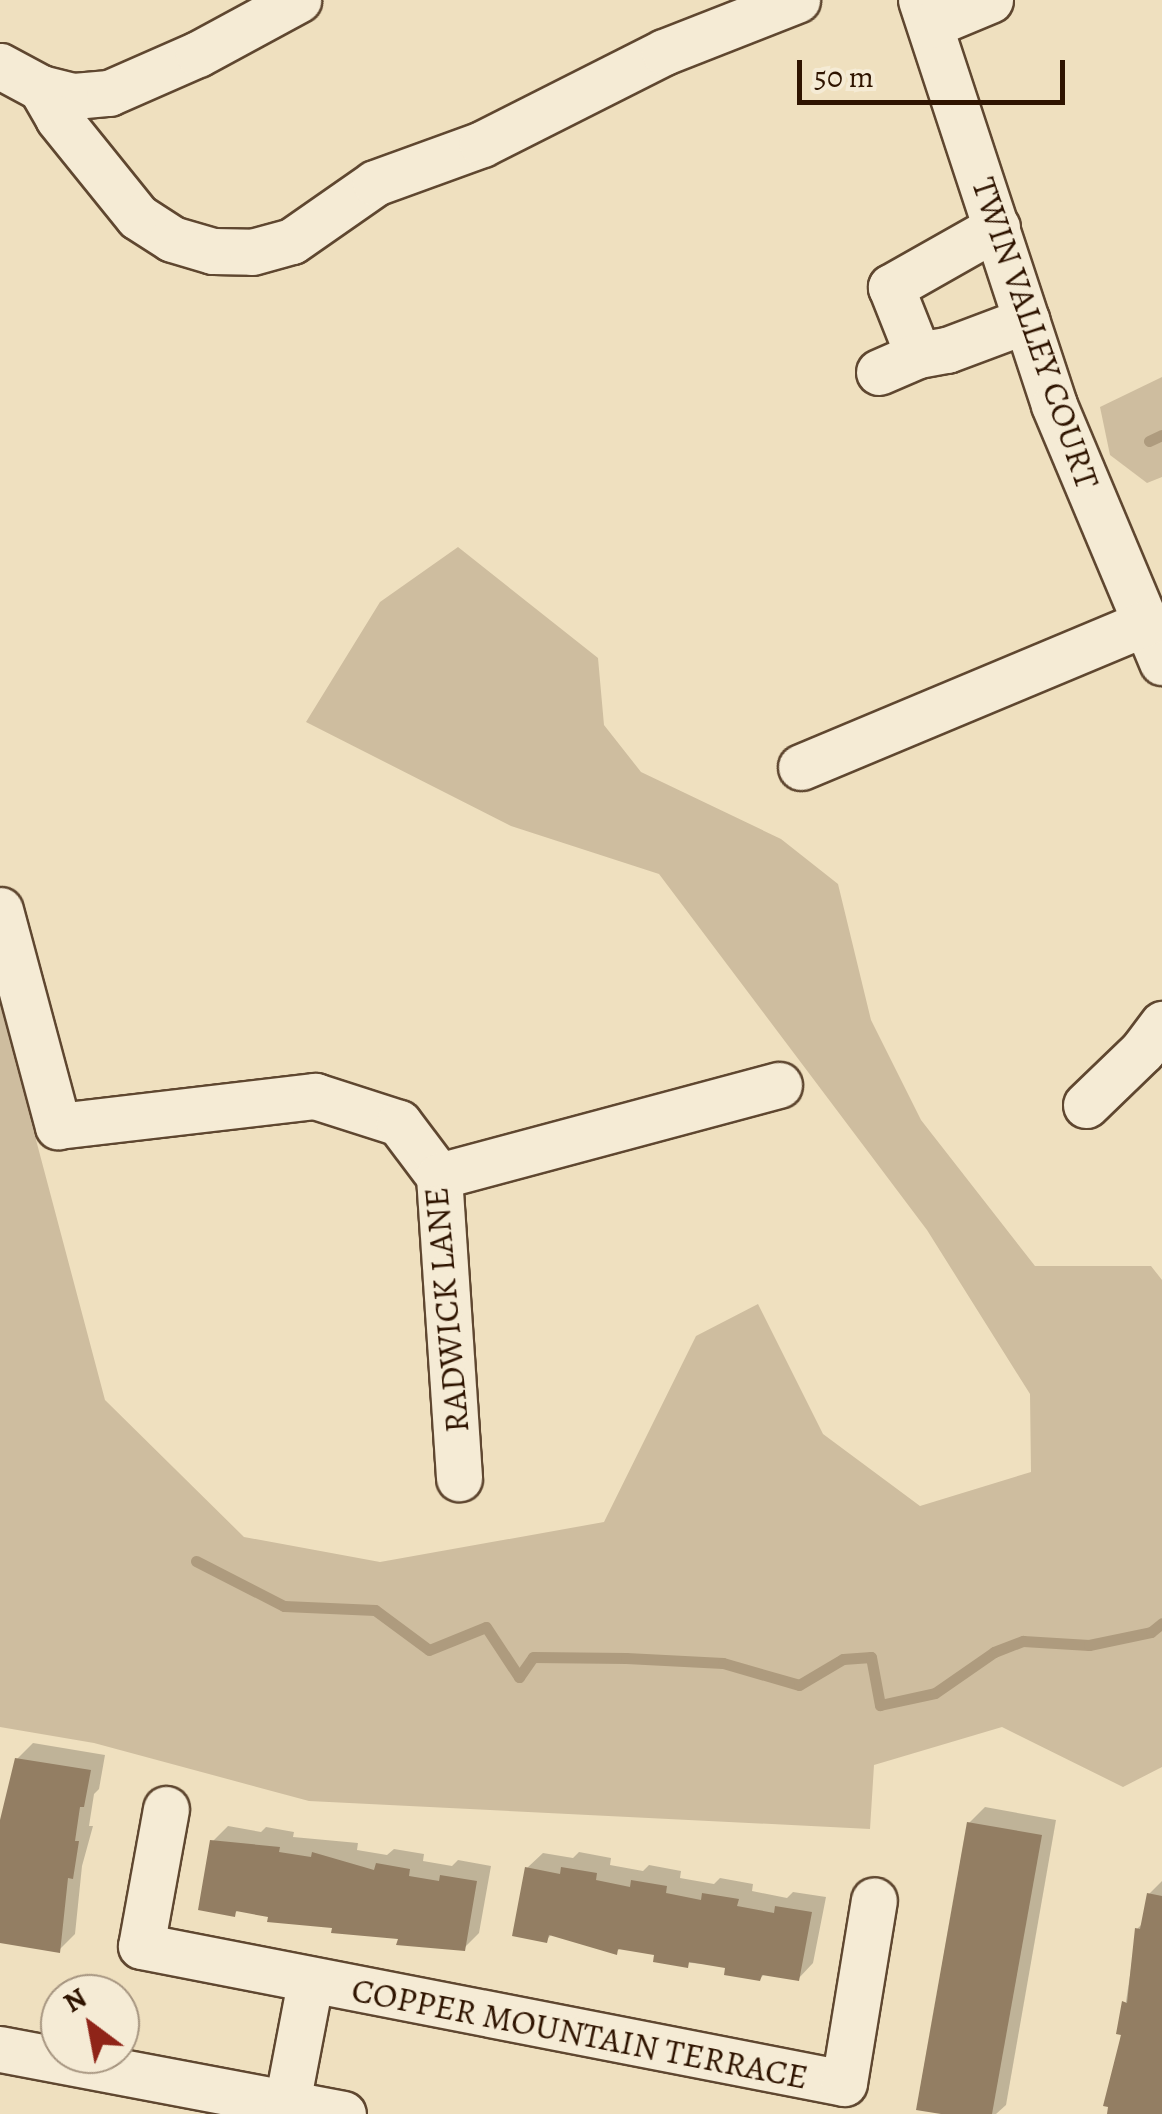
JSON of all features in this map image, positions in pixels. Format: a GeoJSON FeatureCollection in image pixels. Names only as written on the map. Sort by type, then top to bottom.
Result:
{"type":"FeatureCollection","features":[{"type":"Feature","properties":{"kind":"street"},"geometry":{"type":"LineString","coordinates":[[0,66],[40,88],[74,96],[109,93],[184,61],[298,0]]}},
{"type":"Feature","properties":{"kind":"street"},"geometry":{"type":"LineString","coordinates":[[40,88],[58,118],[138,216],[172,239],[213,251],[252,252],[292,241],[374,182],[482,144],[664,52],[797,0]]}},
{"type":"Feature","properties":{"kind":"street"},"geometry":{"type":"LineString","coordinates":[[925,13],[990,0]]}},
{"type":"Feature","properties":{"kind":"street","name":"TWIN VALLEY COURT"},"geometry":{"type":"LineString","coordinates":[[925,13],[1054,404],[1154,642]]}},
{"type":"Feature","properties":{"kind":"street"},"geometry":{"type":"LineString","coordinates":[[997,227],[891,287],[898,364],[1027,320]]}},
{"type":"Feature","properties":{"kind":"street"},"geometry":{"type":"LineString","coordinates":[[800,768],[1154,642]]}},
{"type":"Feature","properties":{"kind":"street","name":"RADWICK LANE"},"geometry":{"type":"LineString","coordinates":[[0,910],[58,1126],[314,1096],[400,1123],[439,1176],[459,1478]]}},
{"type":"Feature","properties":{"kind":"street"},"geometry":{"type":"LineString","coordinates":[[1086,1104],[1142,1051],[1162,1024]]}},
{"type":"Feature","properties":{"kind":"street"},"geometry":{"type":"LineString","coordinates":[[439,1176],[779,1085]]}},
{"type":"Feature","properties":{"kind":"street","name":"COPPER MOUNTAIN TERRACE"},"geometry":{"type":"LineString","coordinates":[[166,1808],[142,1946],[310,1982],[844,2083],[874,1900]]}},
{"type":"Feature","properties":{"kind":"street","name":"COPPER MOUNTAIN TERRACE"},"geometry":{"type":"LineString","coordinates":[[287,2103],[310,1982]]}},
{"type":"Feature","properties":{"kind":"street"},"geometry":{"type":"LineString","coordinates":[[0,2049],[343,2114]]}},
{"type":"Feature","properties":{"kind":"shaded area"},"geometry":{"type":"Polygon","coordinates":[[[1162,377],[1162,477],[1147,483],[1110,455],[1100,407],[1162,377]]]}},
{"type":"Feature","properties":{"kind":"shaded area"},"geometry":{"type":"Polygon","coordinates":[[[458,547],[598,658],[604,725],[641,772],[781,839],[838,884],[871,1020],[921,1120],[1035,1266],[1151,1266],[1162,1280],[1162,1767],[1123,1787],[1002,1727],[874,1765],[870,1829],[309,1801],[94,1743],[0,1727],[0,1004],[105,1400],[244,1537],[380,1562],[604,1522],[696,1336],[758,1304],[823,1434],[920,1506],[1031,1472],[1030,1394],[927,1230],[659,874],[511,826],[306,722],[380,602],[458,547]]]}},
{"type":"Feature","properties":{"kind":"building"},"geometry":{"type":"Polygon","coordinates":[[[15,1758],[91,1770],[84,1807],[80,1807],[75,1841],[79,1841],[73,1879],[68,1878],[60,1953],[0,1943],[0,1820],[15,1758]]]}},
{"type":"Feature","properties":{"kind":"building"},"geometry":{"type":"Polygon","coordinates":[[[967,1822],[1042,1835],[992,2114],[941,2114],[916,2110],[967,1822]]]}},
{"type":"Feature","properties":{"kind":"building"},"geometry":{"type":"Polygon","coordinates":[[[210,1840],[280,1847],[279,1852],[311,1857],[312,1852],[374,1870],[376,1863],[410,1869],[409,1876],[439,1881],[440,1875],[477,1881],[465,1951],[396,1945],[398,1939],[267,1922],[268,1917],[236,1911],[235,1917],[198,1910],[210,1840]]]}},
{"type":"Feature","properties":{"kind":"building"},"geometry":{"type":"Polygon","coordinates":[[[525,1867],[560,1874],[561,1867],[597,1873],[596,1880],[630,1887],[631,1880],[667,1886],[666,1893],[701,1900],[702,1893],[739,1899],[737,1906],[774,1913],[775,1906],[812,1912],[799,1981],[762,1975],[760,1981],[724,1975],[725,1968],[689,1962],[688,1968],[653,1962],[654,1955],[618,1949],[617,1955],[549,1935],[547,1943],[512,1936],[525,1867]]]}},
{"type":"Feature","properties":{"kind":"building"},"geometry":{"type":"Polygon","coordinates":[[[1147,1893],[1162,1896],[1162,2114],[1107,2114],[1108,2107],[1103,2106],[1121,2035],[1116,2034],[1122,2001],[1127,2003],[1135,1928],[1140,1929],[1147,1893]]]}},
{"type":"Feature","properties":{"kind":"waterway"},"geometry":{"type":"LineString","coordinates":[[1149,441],[1162,435]]}},
{"type":"Feature","properties":{"kind":"waterway"},"geometry":{"type":"LineString","coordinates":[[196,1561],[284,1606],[375,1610],[429,1650],[486,1627],[519,1677],[533,1657],[626,1658],[723,1663],[799,1685],[843,1659],[871,1657],[880,1705],[935,1693],[994,1652],[1023,1641],[1089,1645],[1151,1632],[1162,1623]]}}]}
